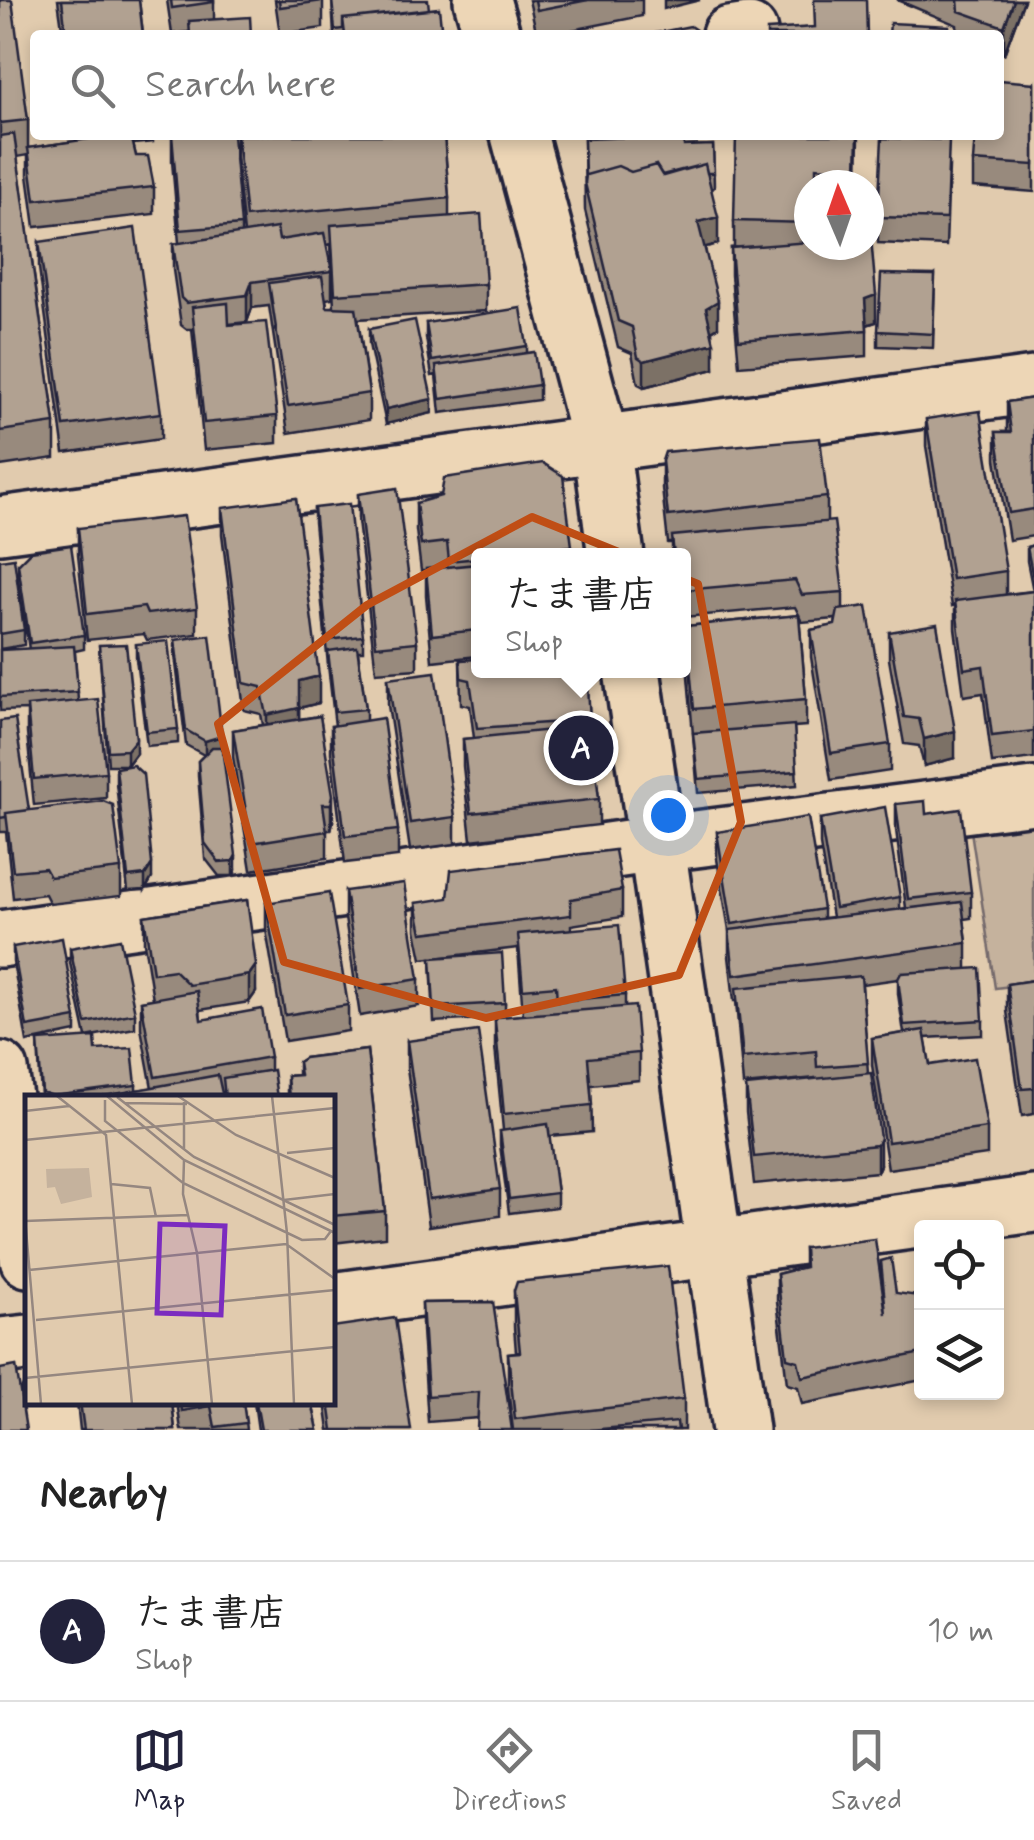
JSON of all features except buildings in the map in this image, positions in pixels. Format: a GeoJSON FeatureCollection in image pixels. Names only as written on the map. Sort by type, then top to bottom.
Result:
{"type":"FeatureCollection","features":[{"type":"Feature","properties":{"kind":"street"},"geometry":{"type":"LineString","coordinates":[[482,0],[491,30]]}},
{"type":"Feature","properties":{"kind":"street"},"geometry":{"type":"LineString","coordinates":[[520,140],[601,444],[615,548]]}},
{"type":"Feature","properties":{"kind":"street"},"geometry":{"type":"LineString","coordinates":[[0,525],[1034,386]]}},
{"type":"Feature","properties":{"kind":"street"},"geometry":{"type":"LineString","coordinates":[[633,678],[740,1430]]}},
{"type":"Feature","properties":{"kind":"street"},"geometry":{"type":"LineString","coordinates":[[0,939],[656,844],[1034,796]]}},
{"type":"Feature","properties":{"kind":"street"},"geometry":{"type":"LineString","coordinates":[[0,1070],[25,1239]]}},
{"type":"Feature","properties":{"kind":"street"},"geometry":{"type":"LineString","coordinates":[[335,1301],[1034,1204]]}},
{"type":"Feature","properties":{"kind":"street"},"geometry":{"type":"LineString","coordinates":[[0,1346],[25,1343]]}},
{"type":"Feature","properties":{"kind":"street"},"geometry":{"type":"LineString","coordinates":[[48,1405],[52,1430]]}},
{"type":"Feature","properties":{"kind":"highlighted area"},"geometry":{"type":"Polygon","coordinates":[[[532,517],[698,584],[741,822],[679,975],[486,1018],[284,962],[218,724],[367,605],[532,517]]]}},
{"type":"Feature","properties":{"kind":"shaded area"},"geometry":{"type":"Polygon","coordinates":[[[1034,822],[1034,983],[995,988],[971,831],[1034,822]]]}},
{"type":"Feature","properties":{"kind":"place","name":"たま書店"},"geometry":{"type":"Point","coordinates":[581,748]}}]}
